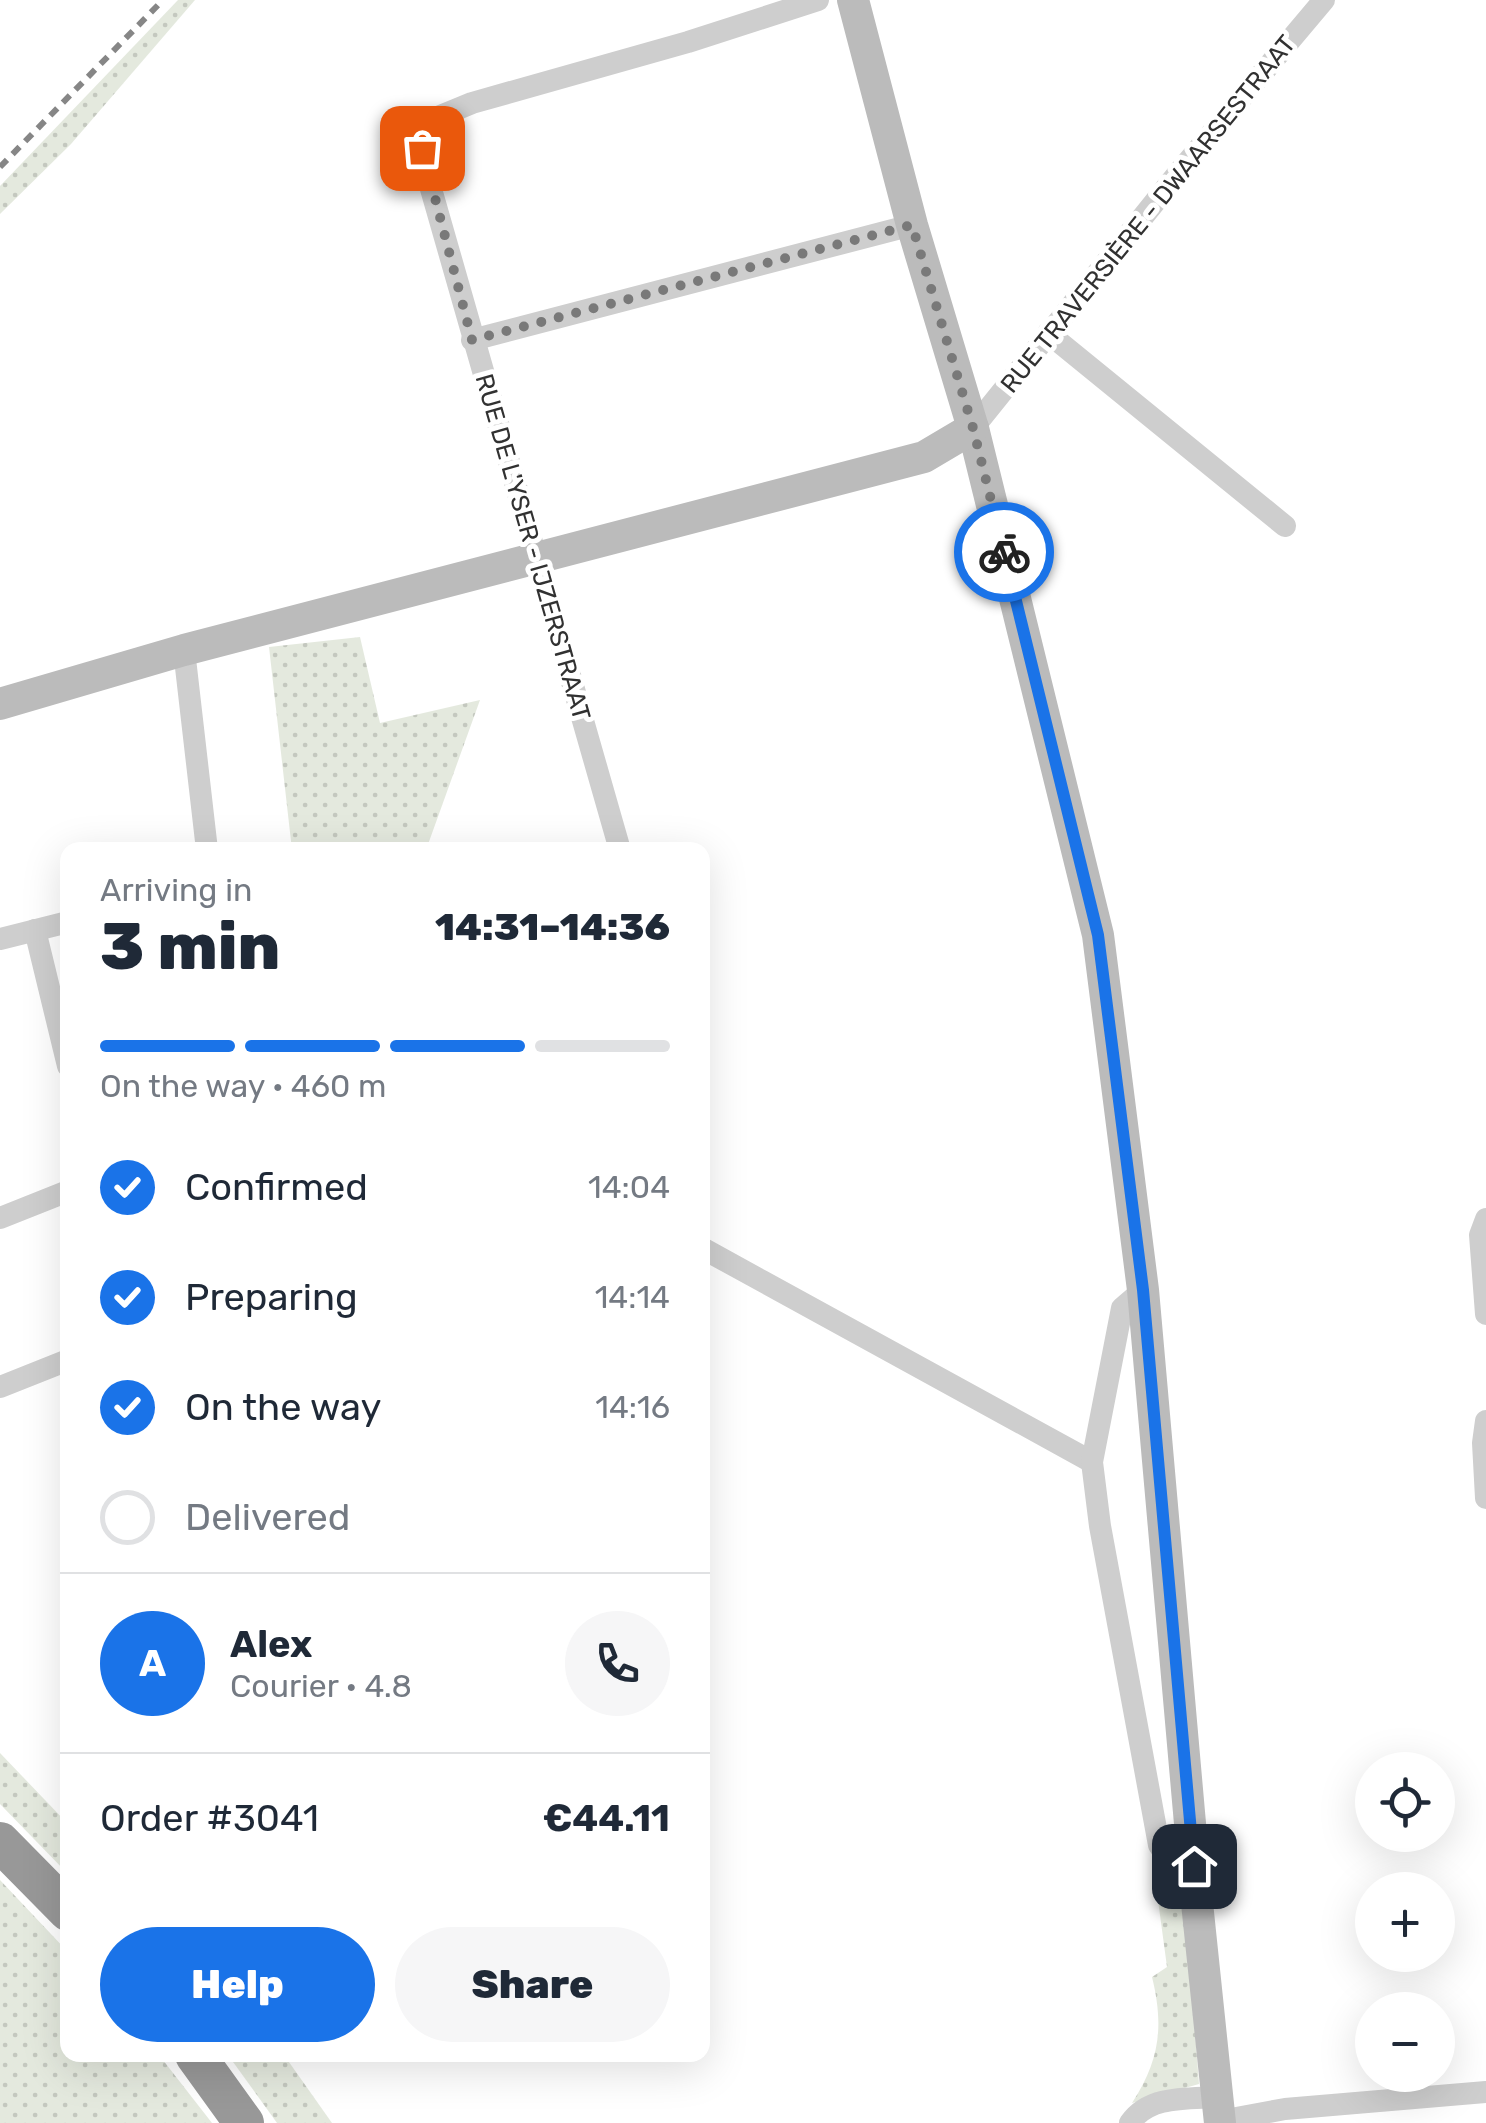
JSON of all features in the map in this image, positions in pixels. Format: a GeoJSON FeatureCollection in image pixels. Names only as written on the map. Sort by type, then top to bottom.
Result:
{"type":"FeatureCollection","features":[{"type":"Feature","properties":{"kind":"highway"},"geometry":{"type":"LineString","coordinates":[[0,1842],[60,1903]]}},
{"type":"Feature","properties":{"kind":"highway"},"geometry":{"type":"LineString","coordinates":[[200,2062],[244,2123]]}},
{"type":"Feature","properties":{"kind":"main road"},"geometry":{"type":"LineString","coordinates":[[853,0],[912,225],[973,428],[1098,935],[1143,1290],[1219,2114]]}},
{"type":"Feature","properties":{"kind":"main road"},"geometry":{"type":"LineString","coordinates":[[0,704],[184,650],[924,458],[973,428]]}},
{"type":"Feature","properties":{"kind":"street","name":"RUE DE L'YSER - IJZERSTRAAT"},"geometry":{"type":"LineString","coordinates":[[618,842],[472,340],[424,161],[422,135],[438,116],[472,103],[688,42],[818,0]]}},
{"type":"Feature","properties":{"kind":"street","name":"RUE TRAVERSIÈRE - DWAARSESTRAAT"},"geometry":{"type":"LineString","coordinates":[[973,428],[1324,0]]}},
{"type":"Feature","properties":{"kind":"street"},"geometry":{"type":"LineString","coordinates":[[472,340],[912,225]]}},
{"type":"Feature","properties":{"kind":"street"},"geometry":{"type":"LineString","coordinates":[[1048,334],[1284,526]]}},
{"type":"Feature","properties":{"kind":"street"},"geometry":{"type":"LineString","coordinates":[[184,650],[206,842]]}},
{"type":"Feature","properties":{"kind":"street"},"geometry":{"type":"LineString","coordinates":[[0,938],[60,924]]}},
{"type":"Feature","properties":{"kind":"street"},"geometry":{"type":"LineString","coordinates":[[35,930],[60,1033]]}},
{"type":"Feature","properties":{"kind":"street"},"geometry":{"type":"LineString","coordinates":[[0,1218],[60,1195]]}},
{"type":"Feature","properties":{"kind":"street"},"geometry":{"type":"LineString","coordinates":[[1485,1220],[1480,1235],[1486,1314]]}},
{"type":"Feature","properties":{"kind":"street"},"geometry":{"type":"LineString","coordinates":[[710,1252],[1092,1462]]}},
{"type":"Feature","properties":{"kind":"street"},"geometry":{"type":"LineString","coordinates":[[1143,1290],[1122,1308],[1092,1462],[1100,1526],[1159,1845],[1197,1903]]}},
{"type":"Feature","properties":{"kind":"street"},"geometry":{"type":"LineString","coordinates":[[0,1387],[60,1363]]}},
{"type":"Feature","properties":{"kind":"street"},"geometry":{"type":"LineString","coordinates":[[1486,1420],[1486,1498]]}},
{"type":"Feature","properties":{"kind":"street"},"geometry":{"type":"LineString","coordinates":[[1130,2123],[1139,2110],[1153,2104],[1219,2114],[1486,2092]]}},
{"type":"Feature","properties":{"kind":"shaded area"},"geometry":{"type":"Polygon","coordinates":[[[178,0],[195,0],[71,144],[0,214],[0,186],[178,0]]]}},
{"type":"Feature","properties":{"kind":"shaded area"},"geometry":{"type":"Polygon","coordinates":[[[360,637],[380,723],[480,700],[429,842],[291,842],[269,647],[360,637]]]}},
{"type":"Feature","properties":{"kind":"shaded area"},"geometry":{"type":"Polygon","coordinates":[[[0,1753],[60,1816],[60,1866],[0,1804],[0,1753]]]}},
{"type":"Feature","properties":{"kind":"shaded area"},"geometry":{"type":"Polygon","coordinates":[[[1155,1878],[1186,1912],[1199,2084],[1132,2103],[1149,2072],[1157,2042],[1158,2011],[1152,1977],[1167,1967],[1155,1878]]]}},
{"type":"Feature","properties":{"kind":"shaded area"},"geometry":{"type":"Polygon","coordinates":[[[0,1880],[60,1944],[60,2062],[164,2062],[212,2123],[0,2123],[0,1880]]]}},
{"type":"Feature","properties":{"kind":"shaded area"},"geometry":{"type":"Polygon","coordinates":[[[233,2062],[289,2062],[332,2123],[277,2123],[233,2062]]]}},
{"type":"Feature","properties":{"kind":"railway"},"geometry":{"type":"LineString","coordinates":[[0,167],[163,0]]}},
{"type":"Feature","properties":{"kind":"way so far"},"geometry":{"type":"LineString","coordinates":[[422,148],[472,340],[912,225],[973,428],[1004,552]]}},
{"type":"Feature","properties":{"kind":"route"},"geometry":{"type":"LineString","coordinates":[[1004,552],[1098,935],[1143,1290],[1194,1866]]}}]}
